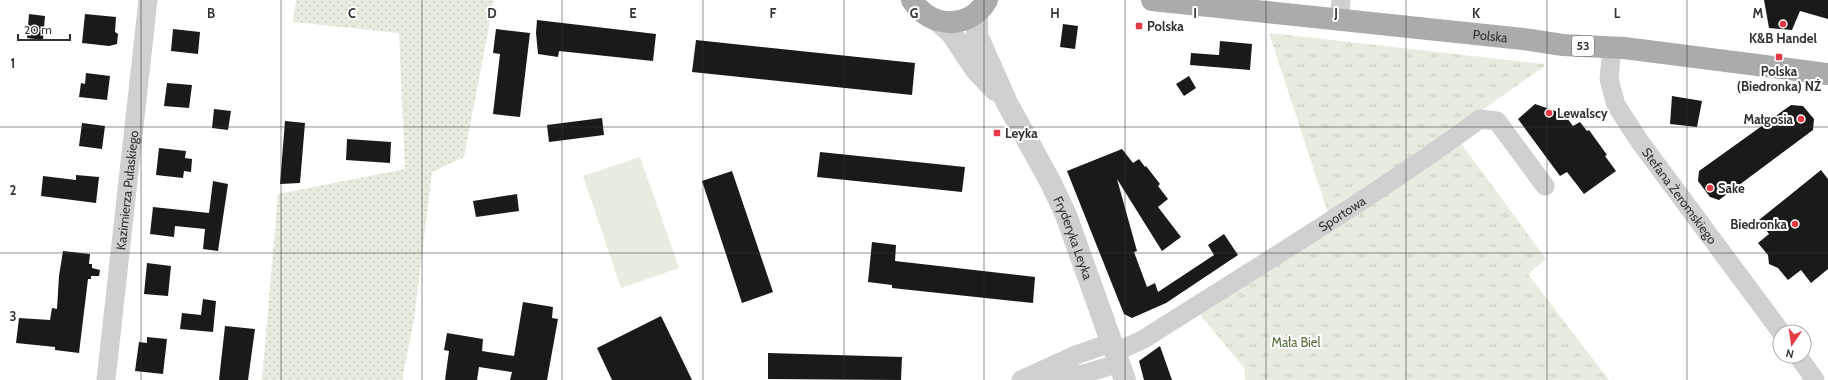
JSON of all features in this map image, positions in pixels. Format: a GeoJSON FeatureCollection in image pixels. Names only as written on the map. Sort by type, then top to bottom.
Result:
{"type":"FeatureCollection","features":[{"type":"Feature","properties":{"kind":"main road"},"geometry":{"type":"LineString","coordinates":[[912,0],[921,12],[939,22],[959,22],[982,6]]}},
{"type":"Feature","properties":{"kind":"main road","name":"Polska"},"geometry":{"type":"LineString","coordinates":[[1152,0],[1340,10],[1563,45],[1612,47],[1828,74]]}},
{"type":"Feature","properties":{"kind":"street","name":"Kazimierza Pułaskiego"},"geometry":{"type":"LineString","coordinates":[[106,380],[148,0]]}},
{"type":"Feature","properties":{"kind":"street","name":"Fryderyka Leyka"},"geometry":{"type":"LineString","coordinates":[[982,6],[977,35],[1007,103],[1051,183],[1066,215],[1118,359]]}},
{"type":"Feature","properties":{"kind":"street","name":"Fryderyka Leyka"},"geometry":{"type":"LineString","coordinates":[[939,22],[952,34],[976,70],[1007,103]]}},
{"type":"Feature","properties":{"kind":"street","name":"Stefana Żeromskiego"},"geometry":{"type":"LineString","coordinates":[[1612,47],[1609,78],[1616,105],[1640,142],[1774,324]]}},
{"type":"Feature","properties":{"kind":"street","name":"Sportowa"},"geometry":{"type":"LineString","coordinates":[[1118,359],[1136,344],[1341,214],[1423,160],[1480,119],[1498,121],[1545,186]]}},
{"type":"Feature","properties":{"kind":"street"},"geometry":{"type":"LineString","coordinates":[[1021,380],[1076,355],[1118,359]]}},
{"type":"Feature","properties":{"kind":"street"},"geometry":{"type":"LineString","coordinates":[[1027,380],[1083,374],[1118,359]]}},
{"type":"Feature","properties":{"kind":"street"},"geometry":{"type":"LineString","coordinates":[[1804,364],[1815,380]]}},
{"type":"Feature","properties":{"kind":"green space"},"geometry":{"type":"Polygon","coordinates":[[[296,0],[494,0],[464,157],[432,172],[414,320],[402,380],[262,380],[278,194],[405,169],[399,33],[293,22],[296,0]]]}},
{"type":"Feature","properties":{"kind":"green space"},"geometry":{"type":"Polygon","coordinates":[[[1269,33],[1543,64],[1545,66],[1329,216],[1269,33]]]}},
{"type":"Feature","properties":{"kind":"green space","name":"Mała Biel"},"geometry":{"type":"Polygon","coordinates":[[[1460,142],[1546,259],[1528,274],[1609,380],[1245,380],[1245,369],[1197,311],[1460,142]]]}},
{"type":"Feature","properties":{"kind":"green space"},"geometry":{"type":"Polygon","coordinates":[[[640,157],[679,268],[621,288],[583,176],[640,157]]]}},
{"type":"Feature","properties":{"kind":"building"},"geometry":{"type":"Polygon","coordinates":[[[1764,0],[1828,0],[1828,19],[1800,11],[1792,30],[1769,28],[1764,0]]]}},
{"type":"Feature","properties":{"kind":"building"},"geometry":{"type":"Polygon","coordinates":[[[29,14],[45,16],[43,40],[27,38],[29,14]]]}},
{"type":"Feature","properties":{"kind":"building"},"geometry":{"type":"Polygon","coordinates":[[[85,14],[116,17],[115,32],[118,34],[117,44],[109,46],[82,43],[85,14]]]}},
{"type":"Feature","properties":{"kind":"building"},"geometry":{"type":"Polygon","coordinates":[[[537,20],[656,34],[653,61],[559,51],[558,57],[538,54],[536,33],[537,20]]]}},
{"type":"Feature","properties":{"kind":"building"},"geometry":{"type":"Polygon","coordinates":[[[1063,24],[1078,26],[1075,49],[1060,47],[1063,24]]]}},
{"type":"Feature","properties":{"kind":"building"},"geometry":{"type":"Polygon","coordinates":[[[173,29],[200,32],[198,54],[171,51],[173,29]]]}},
{"type":"Feature","properties":{"kind":"building"},"geometry":{"type":"Polygon","coordinates":[[[496,29],[530,33],[520,117],[493,114],[500,54],[493,53],[496,29]]]}},
{"type":"Feature","properties":{"kind":"building"},"geometry":{"type":"Polygon","coordinates":[[[696,40],[915,63],[912,95],[692,72],[696,40]]]}},
{"type":"Feature","properties":{"kind":"building"},"geometry":{"type":"Polygon","coordinates":[[[1220,41],[1252,44],[1250,70],[1190,65],[1191,53],[1219,55],[1220,41]]]}},
{"type":"Feature","properties":{"kind":"building"},"geometry":{"type":"Polygon","coordinates":[[[86,73],[110,76],[107,100],[79,97],[81,83],[85,84],[86,73]]]}},
{"type":"Feature","properties":{"kind":"building"},"geometry":{"type":"Polygon","coordinates":[[[1189,76],[1196,88],[1184,96],[1176,84],[1189,76]]]}},
{"type":"Feature","properties":{"kind":"building"},"geometry":{"type":"Polygon","coordinates":[[[167,83],[192,85],[189,108],[164,106],[167,83]]]}},
{"type":"Feature","properties":{"kind":"building"},"geometry":{"type":"Polygon","coordinates":[[[1672,96],[1702,101],[1697,127],[1670,124],[1672,96]]]}},
{"type":"Feature","properties":{"kind":"building"},"geometry":{"type":"Polygon","coordinates":[[[1535,104],[1564,114],[1573,126],[1580,122],[1587,131],[1589,130],[1607,155],[1605,156],[1616,171],[1584,194],[1567,172],[1560,176],[1518,119],[1535,104]]]}},
{"type":"Feature","properties":{"kind":"building"},"geometry":{"type":"Polygon","coordinates":[[[1791,105],[1803,106],[1814,119],[1813,130],[1719,200],[1710,197],[1698,181],[1699,171],[1791,105]]]}},
{"type":"Feature","properties":{"kind":"building"},"geometry":{"type":"Polygon","coordinates":[[[214,109],[231,111],[228,130],[212,128],[214,109]]]}},
{"type":"Feature","properties":{"kind":"building"},"geometry":{"type":"Polygon","coordinates":[[[602,118],[604,135],[549,142],[547,125],[602,118]]]}},
{"type":"Feature","properties":{"kind":"building"},"geometry":{"type":"Polygon","coordinates":[[[285,121],[305,123],[300,183],[280,184],[285,121]]]}},
{"type":"Feature","properties":{"kind":"building"},"geometry":{"type":"Polygon","coordinates":[[[82,123],[105,126],[102,149],[79,146],[82,123]]]}},
{"type":"Feature","properties":{"kind":"building"},"geometry":{"type":"Polygon","coordinates":[[[347,139],[391,142],[390,163],[346,160],[347,139]]]}},
{"type":"Feature","properties":{"kind":"building"},"geometry":{"type":"Polygon","coordinates":[[[159,148],[186,151],[185,158],[192,159],[191,172],[184,171],[183,178],[156,175],[159,148]]]}},
{"type":"Feature","properties":{"kind":"building"},"geometry":{"type":"Polygon","coordinates":[[[1122,149],[1133,163],[1139,159],[1160,184],[1158,186],[1168,199],[1158,207],[1181,237],[1162,251],[1117,179],[1137,251],[1134,252],[1147,287],[1155,283],[1158,292],[1214,255],[1208,245],[1224,234],[1238,255],[1166,303],[1132,318],[1124,314],[1067,171],[1122,149]]]}},
{"type":"Feature","properties":{"kind":"building"},"geometry":{"type":"Polygon","coordinates":[[[820,152],[965,167],[962,192],[817,177],[820,152]]]}},
{"type":"Feature","properties":{"kind":"building","name":"Biedronka"},"geometry":{"type":"Polygon","coordinates":[[[1821,170],[1828,179],[1828,269],[1811,283],[1801,270],[1788,280],[1778,268],[1769,264],[1768,255],[1758,243],[1769,234],[1759,220],[1821,170]]]}},
{"type":"Feature","properties":{"kind":"building"},"geometry":{"type":"Polygon","coordinates":[[[732,171],[773,292],[742,303],[702,181],[732,171]]]}},
{"type":"Feature","properties":{"kind":"building"},"geometry":{"type":"Polygon","coordinates":[[[76,175],[99,177],[96,203],[41,196],[43,176],[76,180],[76,175]]]}},
{"type":"Feature","properties":{"kind":"building"},"geometry":{"type":"Polygon","coordinates":[[[213,181],[228,184],[218,251],[203,249],[205,229],[175,226],[174,237],[150,234],[153,207],[209,213],[213,181]]]}},
{"type":"Feature","properties":{"kind":"building"},"geometry":{"type":"Polygon","coordinates":[[[517,194],[519,211],[476,217],[473,201],[517,194]]]}},
{"type":"Feature","properties":{"kind":"building"},"geometry":{"type":"Polygon","coordinates":[[[872,242],[896,245],[895,261],[1035,277],[1033,303],[892,288],[892,285],[868,282],[872,242]]]}},
{"type":"Feature","properties":{"kind":"building"},"geometry":{"type":"Polygon","coordinates":[[[63,251],[90,254],[89,264],[92,264],[92,268],[100,270],[99,276],[91,276],[91,279],[88,279],[79,353],[55,350],[55,347],[16,343],[19,318],[50,320],[52,308],[57,309],[59,276],[63,251]]]}},
{"type":"Feature","properties":{"kind":"building"},"geometry":{"type":"Polygon","coordinates":[[[147,263],[171,266],[168,296],[144,294],[147,263]]]}},
{"type":"Feature","properties":{"kind":"building"},"geometry":{"type":"Polygon","coordinates":[[[203,299],[216,301],[213,332],[180,329],[182,313],[201,315],[203,299]]]}},
{"type":"Feature","properties":{"kind":"building"},"geometry":{"type":"Polygon","coordinates":[[[523,302],[553,307],[552,318],[558,319],[547,380],[510,380],[512,372],[479,367],[477,380],[445,380],[449,351],[444,350],[447,333],[483,339],[482,351],[514,356],[523,302]]]}},
{"type":"Feature","properties":{"kind":"building"},"geometry":{"type":"Polygon","coordinates":[[[661,316],[692,380],[612,380],[597,348],[661,316]]]}},
{"type":"Feature","properties":{"kind":"building"},"geometry":{"type":"Polygon","coordinates":[[[225,326],[255,329],[248,380],[219,380],[225,326]]]}},
{"type":"Feature","properties":{"kind":"building"},"geometry":{"type":"Polygon","coordinates":[[[147,337],[167,339],[163,374],[135,371],[139,342],[147,343],[147,337]]]}},
{"type":"Feature","properties":{"kind":"building"},"geometry":{"type":"Polygon","coordinates":[[[1160,346],[1172,380],[1144,380],[1139,361],[1160,346]]]}},
{"type":"Feature","properties":{"kind":"building"},"geometry":{"type":"Polygon","coordinates":[[[768,353],[902,357],[901,380],[768,379],[768,353]]]}},
{"type":"Feature","properties":{"kind":"place","name":"K&B Handel"},"geometry":{"type":"Point","coordinates":[1783,24]}},
{"type":"Feature","properties":{"kind":"place","name":"Polska"},"geometry":{"type":"Point","coordinates":[1139,26]}},
{"type":"Feature","properties":{"kind":"place","name":"Polska (Biedronka) NŻ"},"geometry":{"type":"Point","coordinates":[1779,57]}},
{"type":"Feature","properties":{"kind":"place","name":"Lewalscy"},"geometry":{"type":"Point","coordinates":[1549,113]}},
{"type":"Feature","properties":{"kind":"place","name":"Małgosia"},"geometry":{"type":"Point","coordinates":[1801,119]}},
{"type":"Feature","properties":{"kind":"place","name":"Leyka"},"geometry":{"type":"Point","coordinates":[997,133]}},
{"type":"Feature","properties":{"kind":"place","name":"Sake"},"geometry":{"type":"Point","coordinates":[1710,188]}},
{"type":"Feature","properties":{"kind":"place","name":"Biedronka"},"geometry":{"type":"Point","coordinates":[1795,224]}}]}
